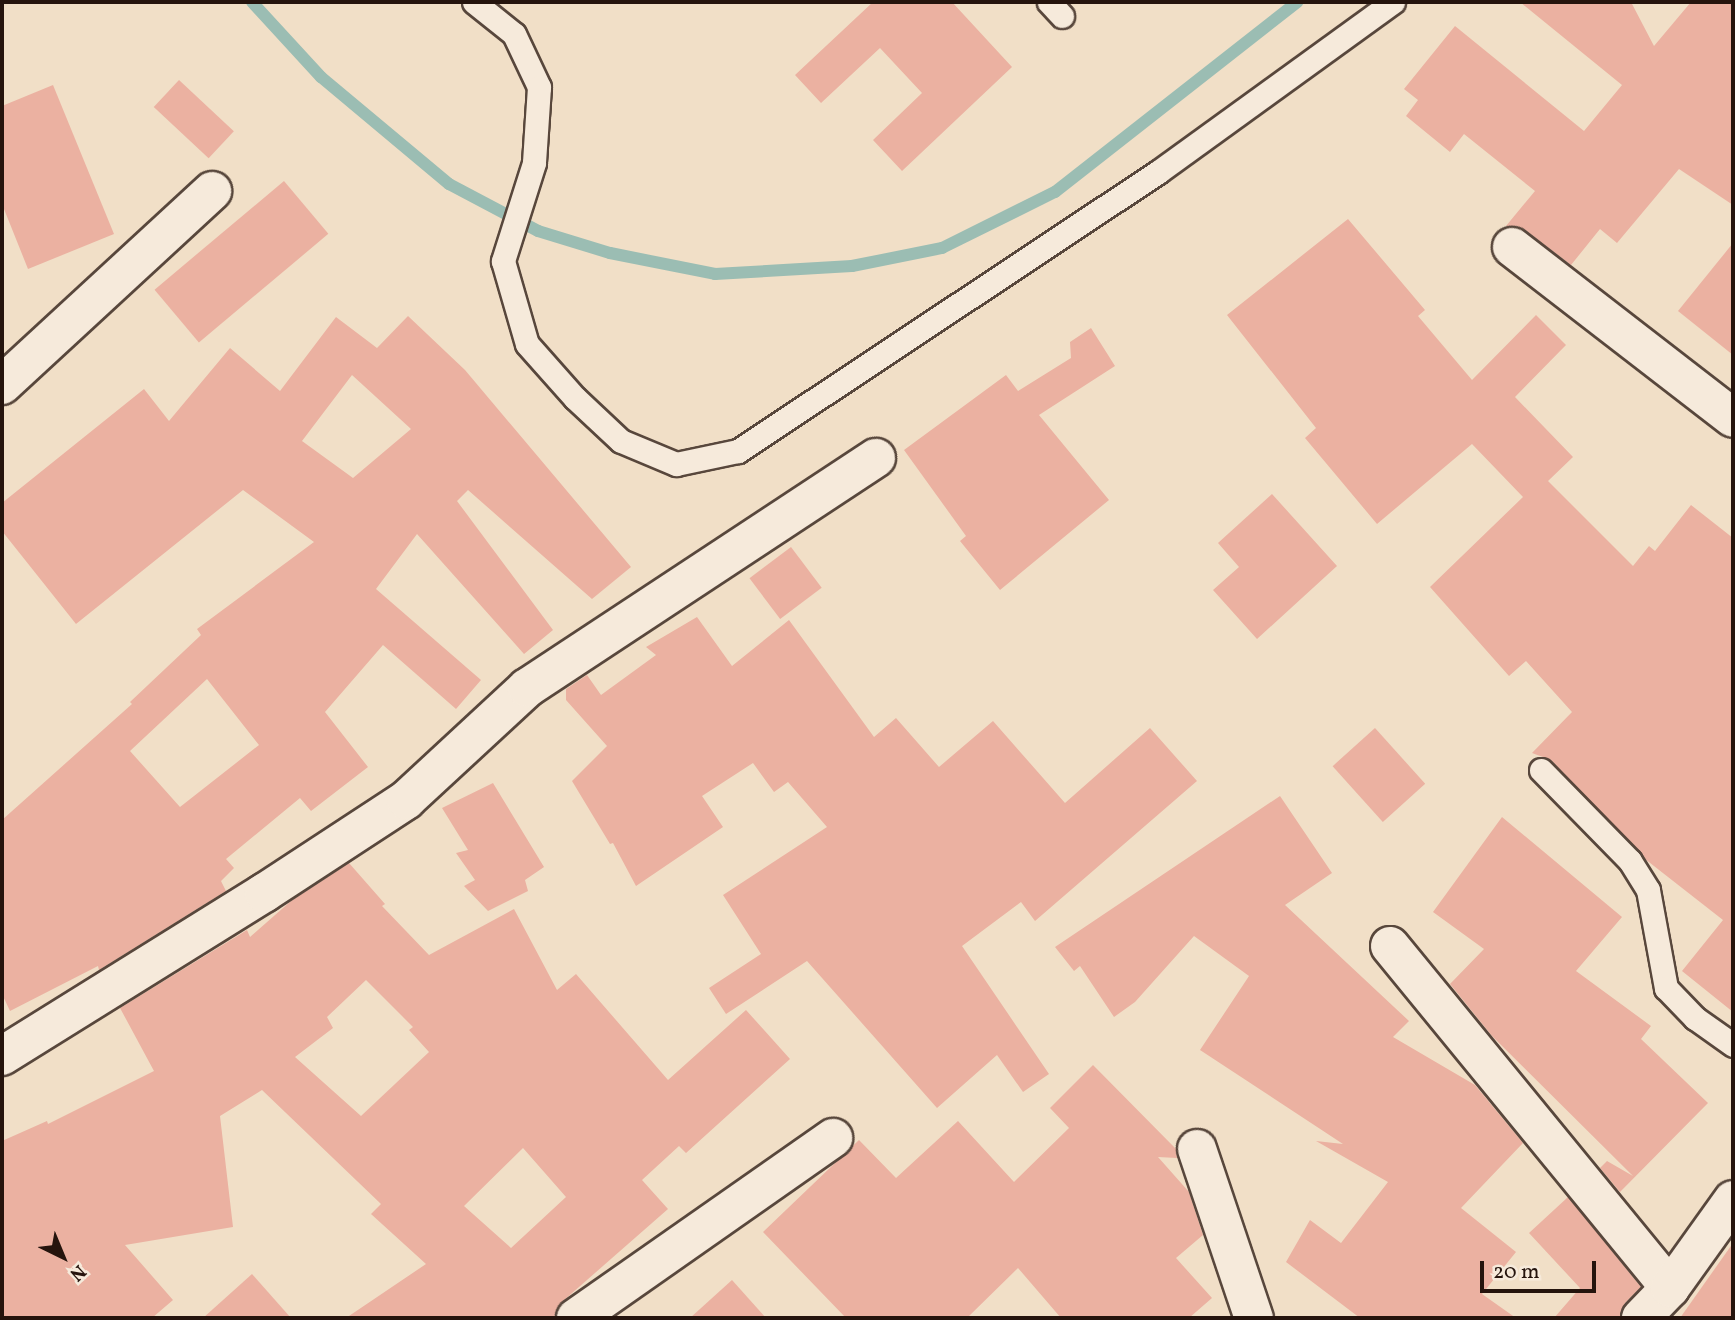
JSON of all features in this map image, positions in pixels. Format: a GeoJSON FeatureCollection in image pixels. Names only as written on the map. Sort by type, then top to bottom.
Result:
{"type":"FeatureCollection","features":[{"type":"Feature","properties":{"kind":"street"},"geometry":{"type":"LineString","coordinates":[[2,386],[212,191]]}},
{"type":"Feature","properties":{"kind":"street"},"geometry":{"type":"LineString","coordinates":[[1512,247],[1733,418]]}},
{"type":"Feature","properties":{"kind":"street"},"geometry":{"type":"LineString","coordinates":[[2,1056],[264,893],[407,800],[527,688],[876,458]]}},
{"type":"Feature","properties":{"kind":"street"},"geometry":{"type":"LineString","coordinates":[[1390,946],[1670,1288]]}},
{"type":"Feature","properties":{"kind":"street"},"geometry":{"type":"LineString","coordinates":[[576,1318],[833,1138]]}},
{"type":"Feature","properties":{"kind":"street"},"geometry":{"type":"LineString","coordinates":[[1197,1149],[1254,1318]]}},
{"type":"Feature","properties":{"kind":"street"},"geometry":{"type":"LineString","coordinates":[[1642,1318],[1670,1288],[1733,1200]]}},
{"type":"Feature","properties":{"kind":"lane"},"geometry":{"type":"LineString","coordinates":[[474,2],[514,34],[539,87],[534,163],[503,261],[527,344],[575,398],[621,441],[676,464],[738,451],[1158,172],[1393,2]]}},
{"type":"Feature","properties":{"kind":"lane"},"geometry":{"type":"LineString","coordinates":[[1541,770],[1630,861],[1648,890],[1666,988],[1695,1018],[1733,1045]]}},
{"type":"Feature","properties":{"kind":"building"},"geometry":{"type":"Polygon","coordinates":[[[873,2],[952,2],[1012,67],[902,171],[873,140],[922,93],[880,48],[821,103],[795,75],[873,2]]]}},
{"type":"Feature","properties":{"kind":"building"},"geometry":{"type":"Polygon","coordinates":[[[1520,2],[1631,2],[1654,46],[1691,2],[1733,2],[1733,205],[1679,169],[1617,243],[1600,229],[1571,265],[1525,230],[1506,226],[1535,191],[1464,134],[1450,152],[1406,116],[1418,100],[1404,89],[1455,26],[1584,131],[1622,85],[1520,2]]]}},
{"type":"Feature","properties":{"kind":"building"},"geometry":{"type":"Polygon","coordinates":[[[179,80],[234,131],[209,158],[154,107],[179,80]]]}},
{"type":"Feature","properties":{"kind":"building"},"geometry":{"type":"Polygon","coordinates":[[[53,85],[114,234],[28,269],[2,204],[2,106],[53,85]]]}},
{"type":"Feature","properties":{"kind":"building"},"geometry":{"type":"Polygon","coordinates":[[[284,181],[328,234],[199,342],[155,290],[284,181]]]}},
{"type":"Feature","properties":{"kind":"building"},"geometry":{"type":"Polygon","coordinates":[[[1348,219],[1425,310],[1418,316],[1472,380],[1536,315],[1566,345],[1515,397],[1573,457],[1548,481],[1633,566],[1649,546],[1655,551],[1691,505],[1733,538],[1733,1012],[1682,971],[1723,920],[1645,859],[1551,760],[1532,753],[1572,712],[1526,661],[1509,676],[1430,587],[1523,497],[1472,444],[1377,524],[1305,438],[1316,428],[1227,315],[1348,219]]]}},
{"type":"Feature","properties":{"kind":"building"},"geometry":{"type":"Polygon","coordinates":[[[1733,243],[1733,355],[1678,311],[1733,243]]]}},
{"type":"Feature","properties":{"kind":"building"},"geometry":{"type":"Polygon","coordinates":[[[408,316],[465,370],[631,567],[592,599],[468,490],[457,501],[553,630],[524,654],[417,534],[376,589],[481,680],[456,709],[383,645],[325,712],[368,767],[311,811],[300,798],[226,859],[234,868],[221,881],[226,891],[99,970],[98,966],[10,1011],[2,994],[2,820],[132,704],[130,702],[201,635],[197,629],[314,542],[243,490],[76,624],[2,531],[2,503],[144,389],[169,421],[230,348],[280,391],[336,317],[377,348],[408,316]],[[352,375],[302,441],[353,478],[411,429],[352,375]],[[207,679],[130,751],[180,807],[259,745],[207,679]]]}},
{"type":"Feature","properties":{"kind":"building"},"geometry":{"type":"Polygon","coordinates":[[[1091,328],[1115,366],[1039,415],[1109,500],[1000,590],[960,541],[966,536],[904,450],[1006,375],[1018,391],[1071,358],[1070,342],[1091,328]]]}},
{"type":"Feature","properties":{"kind":"building"},"geometry":{"type":"Polygon","coordinates":[[[1272,494],[1337,566],[1257,639],[1213,590],[1239,567],[1218,543],[1272,494]]]}},
{"type":"Feature","properties":{"kind":"building"},"geometry":{"type":"Polygon","coordinates":[[[791,547],[822,588],[780,619],[749,578],[791,547]]]}},
{"type":"Feature","properties":{"kind":"building"},"geometry":{"type":"Polygon","coordinates":[[[697,617],[732,666],[789,620],[874,737],[896,718],[939,767],[993,721],[1065,803],[1150,728],[1197,781],[1035,921],[1021,902],[962,946],[1049,1074],[1023,1092],[997,1055],[937,1108],[807,961],[726,1014],[709,988],[761,954],[723,895],[827,827],[788,782],[774,792],[753,763],[702,796],[723,827],[636,886],[613,843],[610,844],[572,781],[607,746],[566,700],[566,689],[587,675],[601,695],[656,655],[646,647],[697,617]]]}},
{"type":"Feature","properties":{"kind":"building"},"geometry":{"type":"Polygon","coordinates":[[[1375,728],[1425,784],[1383,822],[1333,766],[1375,728]]]}},
{"type":"Feature","properties":{"kind":"building"},"geometry":{"type":"Polygon","coordinates":[[[493,783],[544,867],[525,880],[528,891],[488,911],[464,886],[475,880],[456,853],[468,850],[442,808],[493,783]]]}},
{"type":"Feature","properties":{"kind":"building"},"geometry":{"type":"Polygon","coordinates":[[[1280,796],[1332,873],[1285,905],[1409,1021],[1393,1037],[1475,1085],[1523,1143],[1461,1208],[1516,1252],[1482,1294],[1516,1318],[1360,1318],[1286,1262],[1310,1220],[1341,1243],[1388,1182],[1316,1141],[1343,1144],[1200,1050],[1249,976],[1194,936],[1135,1002],[1114,1017],[1080,966],[1074,971],[1055,947],[1280,796]]]}},
{"type":"Feature","properties":{"kind":"building"},"geometry":{"type":"Polygon","coordinates":[[[1502,817],[1622,917],[1576,971],[1651,1026],[1641,1039],[1708,1103],[1620,1192],[1600,1168],[1607,1161],[1633,1176],[1492,1036],[1450,984],[1484,949],[1433,912],[1502,817]]]}},
{"type":"Feature","properties":{"kind":"building"},"geometry":{"type":"Polygon","coordinates":[[[349,863],[385,904],[382,906],[429,955],[514,909],[557,990],[576,974],[668,1080],[746,1010],[790,1059],[686,1153],[679,1146],[642,1180],[668,1209],[563,1301],[554,1318],[346,1318],[426,1264],[371,1214],[381,1204],[262,1090],[220,1116],[233,1227],[125,1245],[173,1300],[152,1318],[2,1318],[2,1141],[47,1121],[48,1124],[154,1071],[120,1008],[247,930],[250,937],[291,901],[349,863]],[[366,980],[327,1017],[333,1028],[295,1057],[361,1116],[429,1052],[409,1030],[413,1027],[366,980]],[[523,1148],[464,1206],[511,1248],[566,1197],[523,1148]]]}},
{"type":"Feature","properties":{"kind":"building"},"geometry":{"type":"Polygon","coordinates":[[[1093,1065],[1176,1149],[1177,1158],[1158,1157],[1189,1192],[1203,1235],[1176,1258],[1212,1298],[1189,1318],[1061,1318],[1018,1268],[967,1318],[846,1318],[763,1232],[859,1140],[896,1178],[958,1121],[1014,1182],[1069,1128],[1050,1108],[1093,1065]]]}},
{"type":"Feature","properties":{"kind":"building"},"geometry":{"type":"Polygon","coordinates":[[[1568,1197],[1641,1287],[1625,1303],[1620,1318],[1554,1318],[1580,1288],[1529,1233],[1568,1197]]]}},
{"type":"Feature","properties":{"kind":"building"},"geometry":{"type":"Polygon","coordinates":[[[1733,1243],[1733,1318],[1680,1318],[1733,1243]]]}},
{"type":"Feature","properties":{"kind":"building"},"geometry":{"type":"Polygon","coordinates":[[[252,1274],[291,1318],[203,1318],[252,1274]]]}},
{"type":"Feature","properties":{"kind":"building"},"geometry":{"type":"Polygon","coordinates":[[[732,1280],[766,1318],[690,1318],[732,1280]]]}},
{"type":"Feature","properties":{"kind":"waterway"},"geometry":{"type":"LineString","coordinates":[[252,2],[321,77],[449,184],[538,231],[610,253],[715,274],[852,266],[942,248],[1055,192],[1297,2]]}}]}
